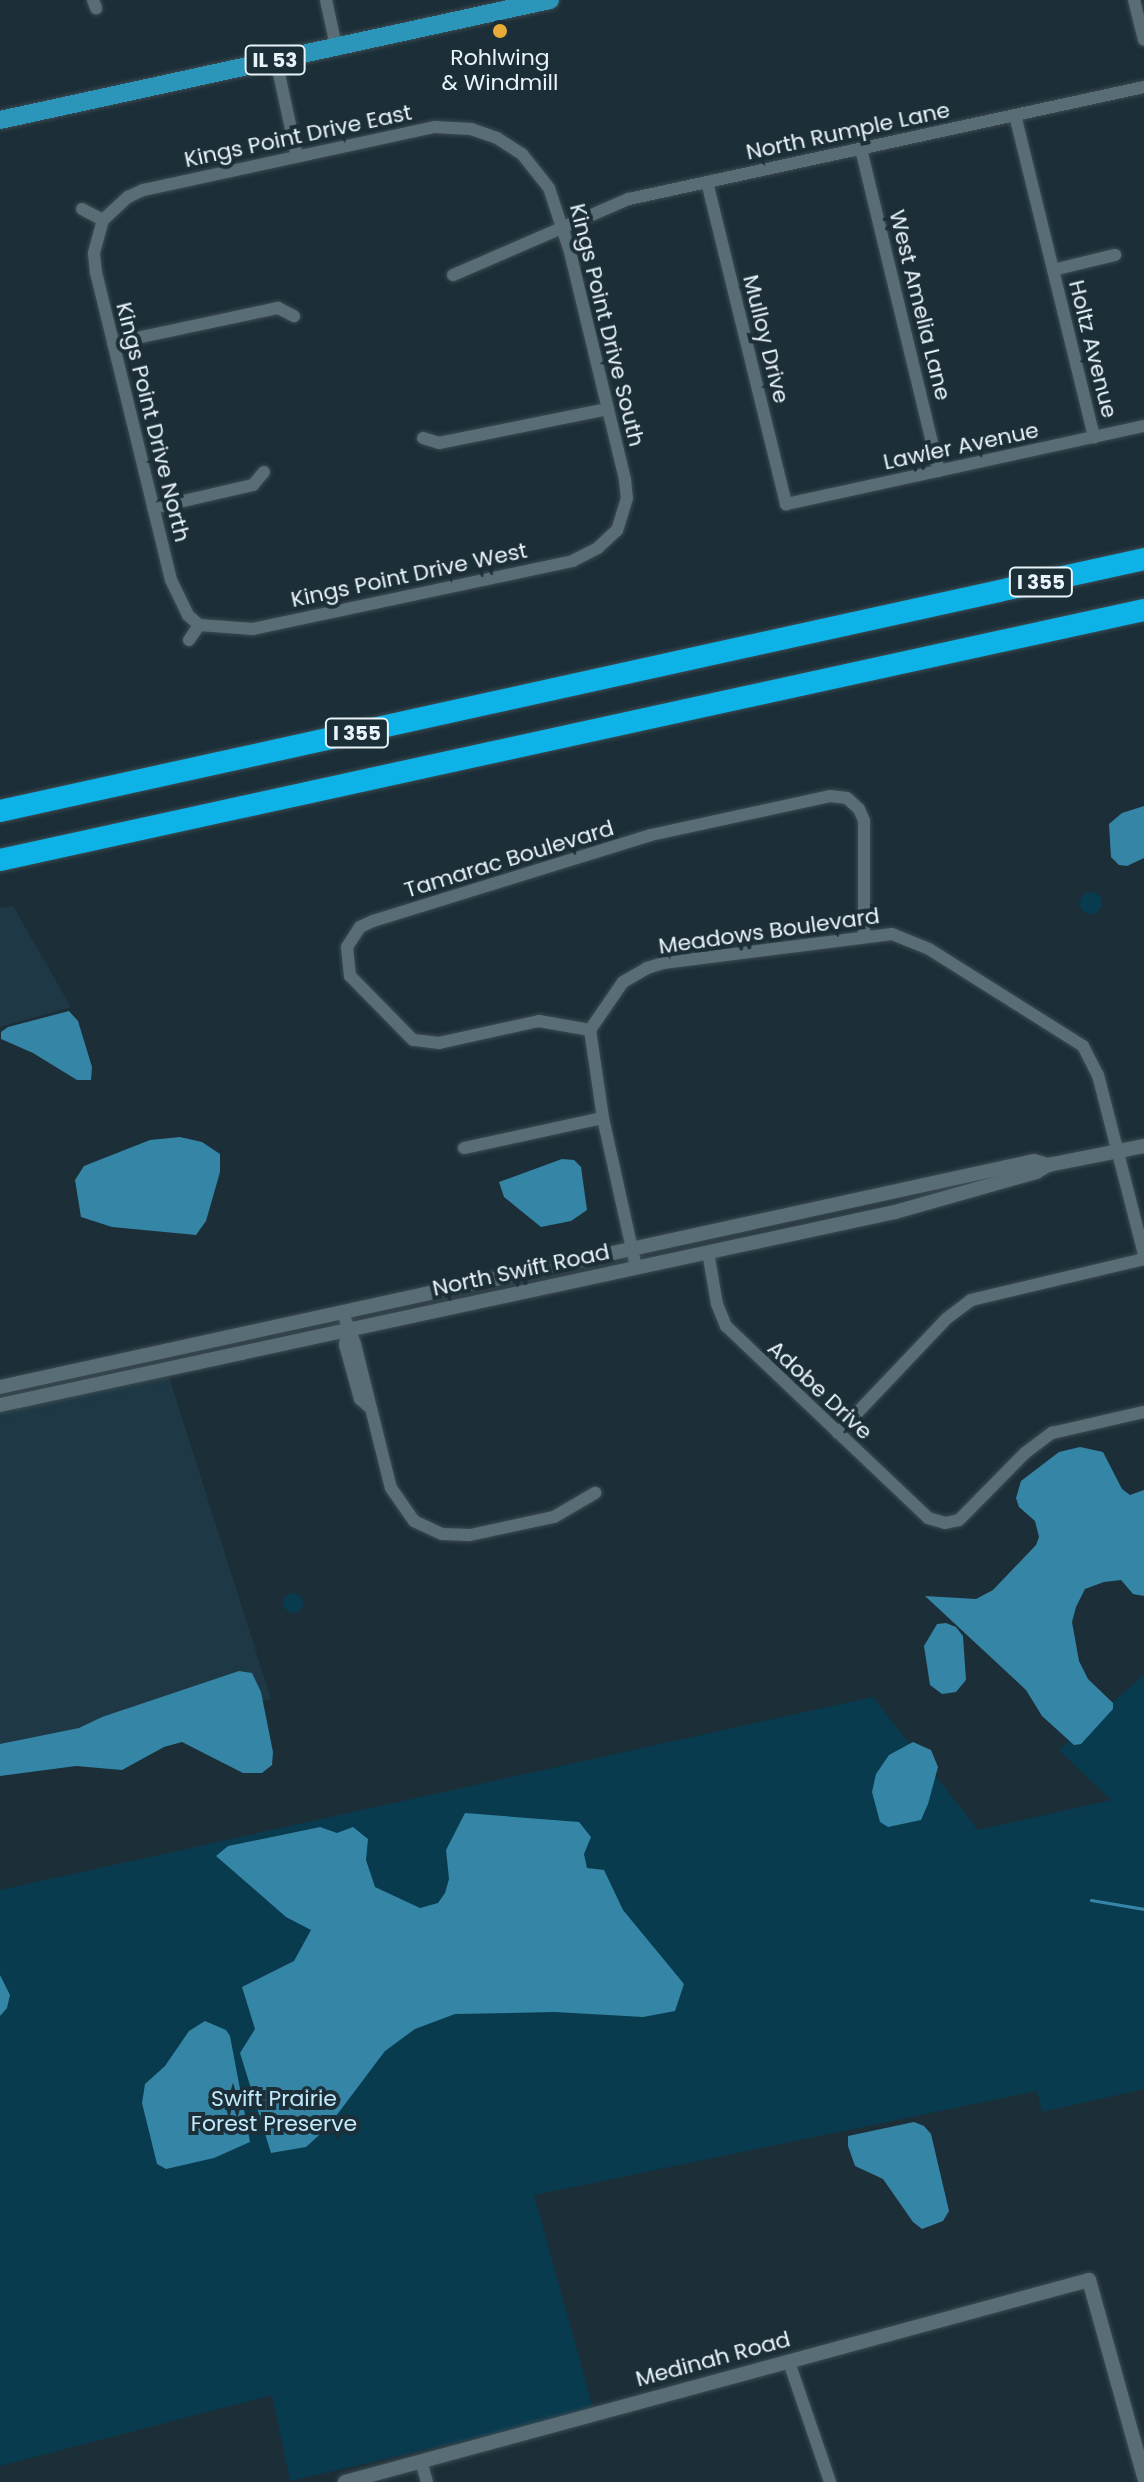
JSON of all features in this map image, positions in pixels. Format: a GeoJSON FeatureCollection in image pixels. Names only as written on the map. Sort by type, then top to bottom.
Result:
{"type":"FeatureCollection","features":[{"type":"Feature","properties":{"kind":"highway"},"geometry":{"type":"LineString","coordinates":[[938,605],[996,586],[1144,549]]}},
{"type":"Feature","properties":{"kind":"highway","name":"I 355"},"geometry":{"type":"LineString","coordinates":[[0,811],[1144,559]]}},
{"type":"Feature","properties":{"kind":"highway","name":"I 355"},"geometry":{"type":"LineString","coordinates":[[0,860],[1144,610]]}},
{"type":"Feature","properties":{"kind":"main road","name":"IL 53"},"geometry":{"type":"LineString","coordinates":[[0,120],[550,0]]}},
{"type":"Feature","properties":{"kind":"street"},"geometry":{"type":"LineString","coordinates":[[326,0],[336,46]]}},
{"type":"Feature","properties":{"kind":"street"},"geometry":{"type":"LineString","coordinates":[[1134,0],[1144,40]]}},
{"type":"Feature","properties":{"kind":"street"},"geometry":{"type":"LineString","coordinates":[[276,60],[297,156]]}},
{"type":"Feature","properties":{"kind":"street","name":"North Rumple Lane"},"geometry":{"type":"LineString","coordinates":[[453,275],[629,199],[1144,87]]}},
{"type":"Feature","properties":{"kind":"street","name":"Holtz Avenue"},"geometry":{"type":"LineString","coordinates":[[1015,115],[1094,437]]}},
{"type":"Feature","properties":{"kind":"street","name":"Kings Point Drive East"},"geometry":{"type":"LineString","coordinates":[[103,220],[143,190],[434,127],[459,127],[497,138]]}},
{"type":"Feature","properties":{"kind":"street","name":"Kings Point Drive South"},"geometry":{"type":"LineString","coordinates":[[497,138],[522,154],[542,177],[563,225],[627,498],[622,534],[607,540]]}},
{"type":"Feature","properties":{"kind":"street","name":"West Amelia Lane"},"geometry":{"type":"LineString","coordinates":[[861,149],[939,471]]}},
{"type":"Feature","properties":{"kind":"street","name":"Mulloy Drive"},"geometry":{"type":"LineString","coordinates":[[707,182],[786,504]]}},
{"type":"Feature","properties":{"kind":"street"},"geometry":{"type":"LineString","coordinates":[[82,209],[103,220]]}},
{"type":"Feature","properties":{"kind":"street","name":"Kings Point Drive North"},"geometry":{"type":"LineString","coordinates":[[103,220],[94,263],[179,602],[199,625]]}},
{"type":"Feature","properties":{"kind":"street","name":"Holtz Avenue"},"geometry":{"type":"LineString","coordinates":[[1053,270],[1115,255]]}},
{"type":"Feature","properties":{"kind":"street"},"geometry":{"type":"LineString","coordinates":[[113,343],[278,308],[294,316]]}},
{"type":"Feature","properties":{"kind":"street"},"geometry":{"type":"LineString","coordinates":[[423,438],[439,443],[608,409]]}},
{"type":"Feature","properties":{"kind":"street","name":"Lawler Avenue"},"geometry":{"type":"LineString","coordinates":[[786,504],[1144,426]]}},
{"type":"Feature","properties":{"kind":"street"},"geometry":{"type":"LineString","coordinates":[[153,508],[253,485],[264,472]]}},
{"type":"Feature","properties":{"kind":"street","name":"Kings Point Drive West"},"geometry":{"type":"LineString","coordinates":[[199,625],[213,629],[253,629],[573,561],[593,552],[607,540]]}},
{"type":"Feature","properties":{"kind":"street"},"geometry":{"type":"LineString","coordinates":[[189,640],[199,625]]}},
{"type":"Feature","properties":{"kind":"street","name":"Tamarac Boulevard"},"geometry":{"type":"LineString","coordinates":[[590,1030],[539,1021],[439,1043],[413,1040],[350,976],[347,947],[360,927],[373,921],[651,835],[830,796],[847,798],[859,809],[864,821],[864,936]]}},
{"type":"Feature","properties":{"kind":"street","name":"Meadows Boulevard"},"geometry":{"type":"LineString","coordinates":[[590,1030],[623,982],[647,968],[864,936],[907,938],[1083,1046],[1098,1075],[1144,1257]]}},
{"type":"Feature","properties":{"kind":"street"},"geometry":{"type":"LineString","coordinates":[[590,1030],[603,1118],[636,1267]]}},
{"type":"Feature","properties":{"kind":"street"},"geometry":{"type":"LineString","coordinates":[[464,1148],[603,1118]]}},
{"type":"Feature","properties":{"kind":"street","name":"North Swift Road"},"geometry":{"type":"LineString","coordinates":[[0,1405],[895,1212],[1036,1172],[1048,1165],[1144,1146]]}},
{"type":"Feature","properties":{"kind":"street","name":"North Swift Road"},"geometry":{"type":"LineString","coordinates":[[0,1387],[1034,1161],[1048,1165]]}},
{"type":"Feature","properties":{"kind":"street","name":"Adobe Drive"},"geometry":{"type":"LineString","coordinates":[[708,1252],[717,1304],[726,1326],[928,1518],[950,1523],[967,1513],[1043,1438],[1062,1430],[1144,1412]]}},
{"type":"Feature","properties":{"kind":"street"},"geometry":{"type":"LineString","coordinates":[[838,1433],[946,1319],[971,1300],[1144,1257]]}},
{"type":"Feature","properties":{"kind":"street"},"geometry":{"type":"LineString","coordinates":[[343,1314],[347,1331],[355,1344],[368,1406],[395,1497],[414,1521],[437,1532],[470,1535],[554,1517],[595,1493]]}},
{"type":"Feature","properties":{"kind":"street","name":"Medinah Road"},"geometry":{"type":"LineString","coordinates":[[345,2482],[1092,2282],[1144,2477]]}},
{"type":"Feature","properties":{"kind":"street"},"geometry":{"type":"LineString","coordinates":[[789,2362],[830,2482]]}},
{"type":"Feature","properties":{"kind":"street"},"geometry":{"type":"LineString","coordinates":[[421,2461],[427,2482]]}},
{"type":"Feature","properties":{"kind":"shaded area"},"geometry":{"type":"Polygon","coordinates":[[[1144,806],[1144,858],[1127,866],[1119,865],[1111,857],[1109,824],[1122,813],[1144,806]]]}},
{"type":"Feature","properties":{"kind":"shaded area"},"geometry":{"type":"Polygon","coordinates":[[[13,906],[71,1007],[0,1027],[0,908],[13,906]]]}},
{"type":"Feature","properties":{"kind":"shaded area"},"geometry":{"type":"Polygon","coordinates":[[[69,1011],[78,1021],[92,1067],[91,1080],[77,1080],[33,1053],[1,1039],[1,1032],[8,1027],[69,1011]]]}},
{"type":"Feature","properties":{"kind":"shaded area"},"geometry":{"type":"Polygon","coordinates":[[[180,1137],[202,1142],[220,1154],[220,1172],[206,1221],[196,1235],[112,1227],[81,1217],[75,1180],[84,1166],[150,1140],[180,1137]]]}},
{"type":"Feature","properties":{"kind":"shaded area"},"geometry":{"type":"Polygon","coordinates":[[[562,1159],[574,1160],[581,1167],[587,1210],[571,1221],[541,1227],[504,1197],[499,1182],[562,1159]]]}},
{"type":"Feature","properties":{"kind":"shaded area"},"geometry":{"type":"Polygon","coordinates":[[[165,1364],[271,1699],[0,1749],[0,1400],[165,1364]]]}},
{"type":"Feature","properties":{"kind":"shaded area"},"geometry":{"type":"Polygon","coordinates":[[[1080,1447],[1103,1452],[1122,1489],[1130,1495],[1144,1490],[1144,1596],[1133,1594],[1121,1580],[1104,1582],[1085,1589],[1076,1607],[1072,1622],[1079,1661],[1088,1679],[1113,1703],[1113,1709],[1081,1744],[1074,1745],[1042,1716],[1026,1690],[925,1596],[976,1599],[993,1590],[1036,1545],[1039,1537],[1035,1521],[1019,1507],[1016,1498],[1021,1481],[1059,1452],[1080,1447]]]}},
{"type":"Feature","properties":{"kind":"shaded area"},"geometry":{"type":"Polygon","coordinates":[[[937,1624],[956,1627],[963,1636],[966,1680],[956,1692],[942,1694],[930,1685],[924,1646],[937,1624]]]}},
{"type":"Feature","properties":{"kind":"shaded area"},"geometry":{"type":"Polygon","coordinates":[[[239,1671],[252,1673],[261,1692],[273,1752],[272,1765],[262,1773],[243,1773],[182,1742],[164,1747],[122,1770],[76,1766],[0,1776],[0,1744],[79,1728],[102,1717],[239,1671]]]}},
{"type":"Feature","properties":{"kind":"shaded area"},"geometry":{"type":"Polygon","coordinates":[[[913,1742],[931,1750],[938,1767],[928,1804],[921,1820],[888,1827],[880,1822],[872,1792],[876,1774],[889,1755],[913,1742]]]}},
{"type":"Feature","properties":{"kind":"shaded area"},"geometry":{"type":"Polygon","coordinates":[[[465,1813],[579,1822],[591,1837],[584,1854],[587,1868],[604,1870],[623,1910],[684,1984],[675,2011],[643,2017],[555,2012],[455,2014],[415,2029],[385,2051],[327,2128],[306,2147],[271,2153],[240,2053],[255,2029],[242,1987],[294,1961],[311,1930],[286,1917],[216,1856],[228,1846],[320,1827],[337,1833],[353,1827],[368,1839],[366,1860],[375,1887],[420,1908],[438,1903],[445,1893],[449,1879],[446,1850],[465,1813]]]}},
{"type":"Feature","properties":{"kind":"shaded area"},"geometry":{"type":"Polygon","coordinates":[[[0,1975],[10,1995],[7,2008],[0,2016],[0,1975]]]}},
{"type":"Feature","properties":{"kind":"shaded area"},"geometry":{"type":"Polygon","coordinates":[[[205,2021],[226,2030],[230,2036],[250,2142],[214,2158],[166,2169],[157,2164],[142,2103],[145,2084],[165,2066],[189,2031],[205,2021]]]}},
{"type":"Feature","properties":{"kind":"shaded area"},"geometry":{"type":"Polygon","coordinates":[[[914,2122],[924,2126],[931,2134],[949,2211],[943,2221],[922,2229],[913,2222],[883,2179],[855,2166],[848,2146],[848,2136],[914,2122]]]}},
{"type":"Feature","properties":{"kind":"green space"},"geometry":{"type":"Polygon","coordinates":[[[1091,892],[1099,895],[1102,903],[1099,911],[1091,914],[1083,911],[1080,903],[1083,895],[1091,892]]]}},
{"type":"Feature","properties":{"kind":"green space"},"geometry":{"type":"Polygon","coordinates":[[[293,1593],[300,1596],[303,1603],[300,1610],[293,1613],[286,1610],[283,1603],[286,1596],[293,1593]]]}},
{"type":"Feature","properties":{"kind":"green space","name":"Swift Prairie Forest Preserve"},"geometry":{"type":"Polygon","coordinates":[[[1144,1675],[1144,2089],[1042,2112],[1037,2091],[534,2195],[594,2411],[290,2481],[272,2395],[0,2466],[0,1890],[873,1697],[978,1830],[1111,1800],[1059,1750],[1144,1675]]]}},
{"type":"Feature","properties":{"kind":"waterway"},"geometry":{"type":"LineString","coordinates":[[1091,1900],[1144,1909]]}},
{"type":"Feature","properties":{"kind":"place","name":"Rohlwing & Windmill"},"geometry":{"type":"Point","coordinates":[500,31]}}]}
